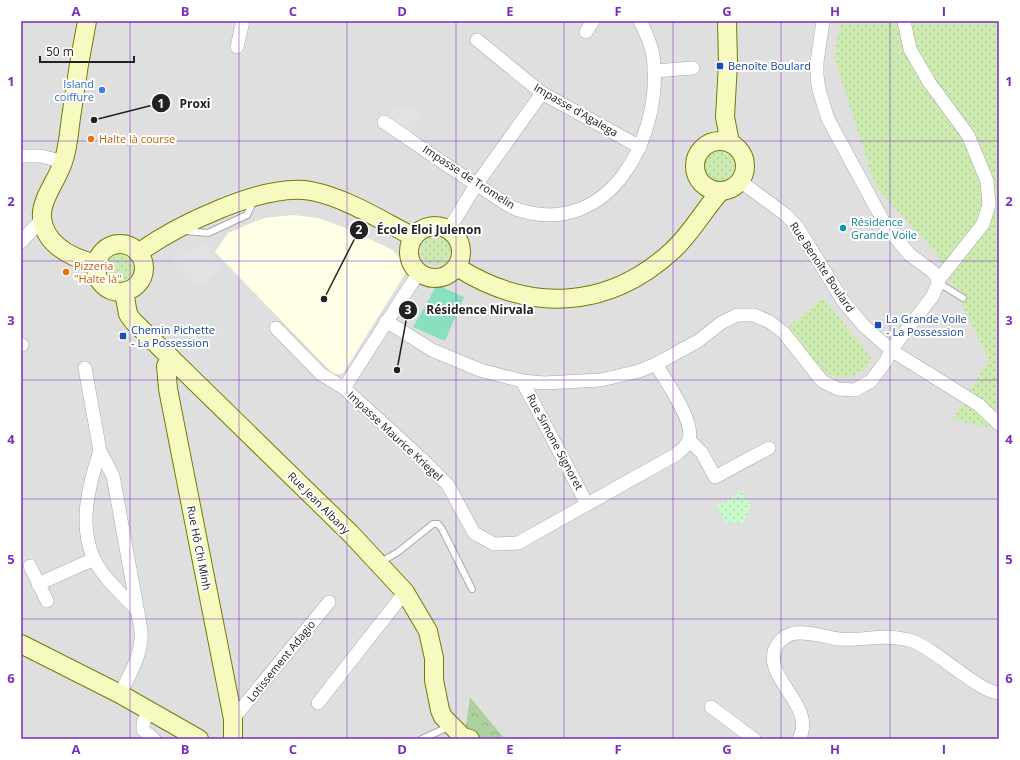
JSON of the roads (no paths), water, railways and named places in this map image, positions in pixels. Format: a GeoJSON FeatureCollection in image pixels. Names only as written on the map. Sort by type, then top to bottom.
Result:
{"type":"FeatureCollection","features":[{"type":"Feature","properties":{"kind":"main road"},"geometry":{"type":"LineString","coordinates":[[87,21],[64,162],[46,201],[42,219],[46,232],[64,252],[78,260],[96,264]]}},
{"type":"Feature","properties":{"kind":"main road"},"geometry":{"type":"LineString","coordinates":[[724,142],[728,63],[727,21]]}},
{"type":"Feature","properties":{"kind":"main road"},"geometry":{"type":"LineString","coordinates":[[724,142],[741,153],[745,167],[740,181],[734,187],[712,189],[696,175],[695,159],[703,146],[724,142]]}},
{"type":"Feature","properties":{"kind":"main road"},"geometry":{"type":"LineString","coordinates":[[457,267],[479,280],[502,290],[520,295],[573,299],[594,295],[619,287],[643,274],[673,251],[698,221],[703,204],[712,189]]}},
{"type":"Feature","properties":{"kind":"main road"},"geometry":{"type":"LineString","coordinates":[[138,253],[155,241],[220,210],[255,197],[283,192],[310,191],[344,202],[414,237]]}},
{"type":"Feature","properties":{"kind":"main road"},"geometry":{"type":"LineString","coordinates":[[434,226],[449,229],[460,242],[461,255],[457,267],[451,273],[435,278],[419,272],[410,260],[409,252],[414,237],[419,232],[434,226]]}},
{"type":"Feature","properties":{"kind":"main road"},"geometry":{"type":"LineString","coordinates":[[117,244],[132,248],[138,253],[142,259],[143,273],[136,285],[124,292],[109,290],[103,285],[96,272],[96,264],[104,251],[117,244]]}},
{"type":"Feature","properties":{"kind":"main road","name":"Rue Jean Albany"},"geometry":{"type":"LineString","coordinates":[[124,292],[128,314],[132,321],[379,563],[405,592],[428,631],[434,658],[434,680],[438,702],[443,717],[463,737],[470,739]]}},
{"type":"Feature","properties":{"kind":"main road","name":"Rue Hô Chi Minh"},"geometry":{"type":"LineString","coordinates":[[171,358],[166,366],[168,389],[233,719],[233,739]]}},
{"type":"Feature","properties":{"kind":"main road"},"geometry":{"type":"LineString","coordinates":[[21,644],[120,694],[199,739]]}},
{"type":"Feature","properties":{"kind":"street"},"geometry":{"type":"LineString","coordinates":[[237,47],[243,21]]}},
{"type":"Feature","properties":{"kind":"street"},"geometry":{"type":"LineString","coordinates":[[586,32],[593,21]]}},
{"type":"Feature","properties":{"kind":"street","name":"Impasse de Tromelin"},"geometry":{"type":"LineString","coordinates":[[384,122],[476,185],[515,208],[542,214],[572,212],[613,189],[631,163],[640,146],[651,116],[654,91],[652,53],[640,21]]}},
{"type":"Feature","properties":{"kind":"street"},"geometry":{"type":"LineString","coordinates":[[386,321],[432,350],[480,370],[522,381],[544,383],[601,380],[639,371],[656,364],[698,341],[720,323],[737,315],[754,315],[770,322],[784,333],[822,381],[838,389],[854,390],[871,381],[886,361],[891,350],[936,291],[937,282],[932,271],[909,254],[886,226],[828,120],[819,90],[817,76],[817,62],[823,21]]}},
{"type":"Feature","properties":{"kind":"street"},"geometry":{"type":"LineString","coordinates":[[904,21],[910,49],[929,82],[968,135],[987,182],[989,205],[983,224],[937,282]]}},
{"type":"Feature","properties":{"kind":"street","name":"Impasse d'Agalega"},"geometry":{"type":"LineString","coordinates":[[477,40],[542,93],[640,146]]}},
{"type":"Feature","properties":{"kind":"street"},"geometry":{"type":"LineString","coordinates":[[654,71],[693,68]]}},
{"type":"Feature","properties":{"kind":"street"},"geometry":{"type":"LineString","coordinates":[[449,229],[476,185],[542,93]]}},
{"type":"Feature","properties":{"kind":"street"},"geometry":{"type":"LineString","coordinates":[[21,156],[42,156],[64,162]]}},
{"type":"Feature","properties":{"kind":"street","name":"Rue Benoîte Boulard"},"geometry":{"type":"LineString","coordinates":[[740,181],[786,215],[798,228],[843,301],[864,326],[891,350],[979,405],[999,424]]}},
{"type":"Feature","properties":{"kind":"street"},"geometry":{"type":"LineString","coordinates":[[21,242],[42,219]]}},
{"type":"Feature","properties":{"kind":"street","name":"Impasse Maurice Kriegel"},"geometry":{"type":"LineString","coordinates":[[419,272],[344,388],[422,459],[448,485],[474,533],[484,540],[494,544],[506,545],[518,543],[676,455],[683,449],[689,440]]}},
{"type":"Feature","properties":{"kind":"street"},"geometry":{"type":"LineString","coordinates":[[276,328],[321,374],[344,388]]}},
{"type":"Feature","properties":{"kind":"street"},"geometry":{"type":"LineString","coordinates":[[656,364],[689,423],[689,440],[702,453],[715,477],[769,448]]}},
{"type":"Feature","properties":{"kind":"street"},"geometry":{"type":"LineString","coordinates":[[85,368],[100,451],[113,476],[142,640],[140,652],[120,694]]}},
{"type":"Feature","properties":{"kind":"street","name":"Rue Simone Signoret"},"geometry":{"type":"LineString","coordinates":[[522,381],[587,504]]}},
{"type":"Feature","properties":{"kind":"street"},"geometry":{"type":"LineString","coordinates":[[100,451],[87,496],[86,518],[94,559],[113,585],[138,611]]}},
{"type":"Feature","properties":{"kind":"street"},"geometry":{"type":"LineString","coordinates":[[38,584],[94,559]]}},
{"type":"Feature","properties":{"kind":"street"},"geometry":{"type":"LineString","coordinates":[[30,566],[47,601]]}},
{"type":"Feature","properties":{"kind":"street"},"geometry":{"type":"LineString","coordinates":[[318,703],[405,592]]}},
{"type":"Feature","properties":{"kind":"street","name":"Lotissement Adagio"},"geometry":{"type":"LineString","coordinates":[[233,719],[329,602]]}},
{"type":"Feature","properties":{"kind":"street"},"geometry":{"type":"LineString","coordinates":[[798,739],[801,734],[802,716],[776,670],[774,656],[777,646],[782,639],[792,633],[815,634],[840,639],[892,638],[910,640],[930,649],[987,690],[999,693]]}},
{"type":"Feature","properties":{"kind":"street"},"geometry":{"type":"LineString","coordinates":[[711,707],[754,739]]}},
{"type":"Feature","properties":{"kind":"street"},"geometry":{"type":"LineString","coordinates":[[148,710],[143,724],[143,730],[154,739]]}},
{"type":"Feature","properties":{"kind":"lane"},"geometry":{"type":"LineString","coordinates":[[937,282],[963,298]]}},
{"type":"Feature","properties":{"kind":"lane"},"geometry":{"type":"LineString","coordinates":[[379,563],[398,552],[433,524],[438,524],[442,529],[472,589]]}},
{"type":"Feature","properties":{"kind":"lane"},"geometry":{"type":"LineString","coordinates":[[422,739],[452,726]]}},
{"type":"Feature","properties":{"kind":"place","name":"Benoîte Boulard"},"geometry":{"type":"Point","coordinates":[720,66]}},
{"type":"Feature","properties":{"kind":"place","name":"Island coiffure"},"geometry":{"type":"Point","coordinates":[102,90]}},
{"type":"Feature","properties":{"kind":"place","name":"Proxi"},"geometry":{"type":"Point","coordinates":[94,120]}},
{"type":"Feature","properties":{"kind":"place","name":"Halte là course"},"geometry":{"type":"Point","coordinates":[91,139]}},
{"type":"Feature","properties":{"kind":"place","name":"Résidence Grande Voile"},"geometry":{"type":"Point","coordinates":[843,228]}},
{"type":"Feature","properties":{"kind":"place","name":"Pizzeria \"Halte là\""},"geometry":{"type":"Point","coordinates":[66,272]}},
{"type":"Feature","properties":{"kind":"place","name":"École Eloi Julenon"},"geometry":{"type":"Point","coordinates":[324,299]}},
{"type":"Feature","properties":{"kind":"place","name":"La Grande Voile - La Possession"},"geometry":{"type":"Point","coordinates":[878,325]}},
{"type":"Feature","properties":{"kind":"place","name":"Chemin Pichette - La Possession"},"geometry":{"type":"Point","coordinates":[123,336]}},
{"type":"Feature","properties":{"kind":"place","name":"Résidence Nirvala"},"geometry":{"type":"Point","coordinates":[397,370]}}]}
